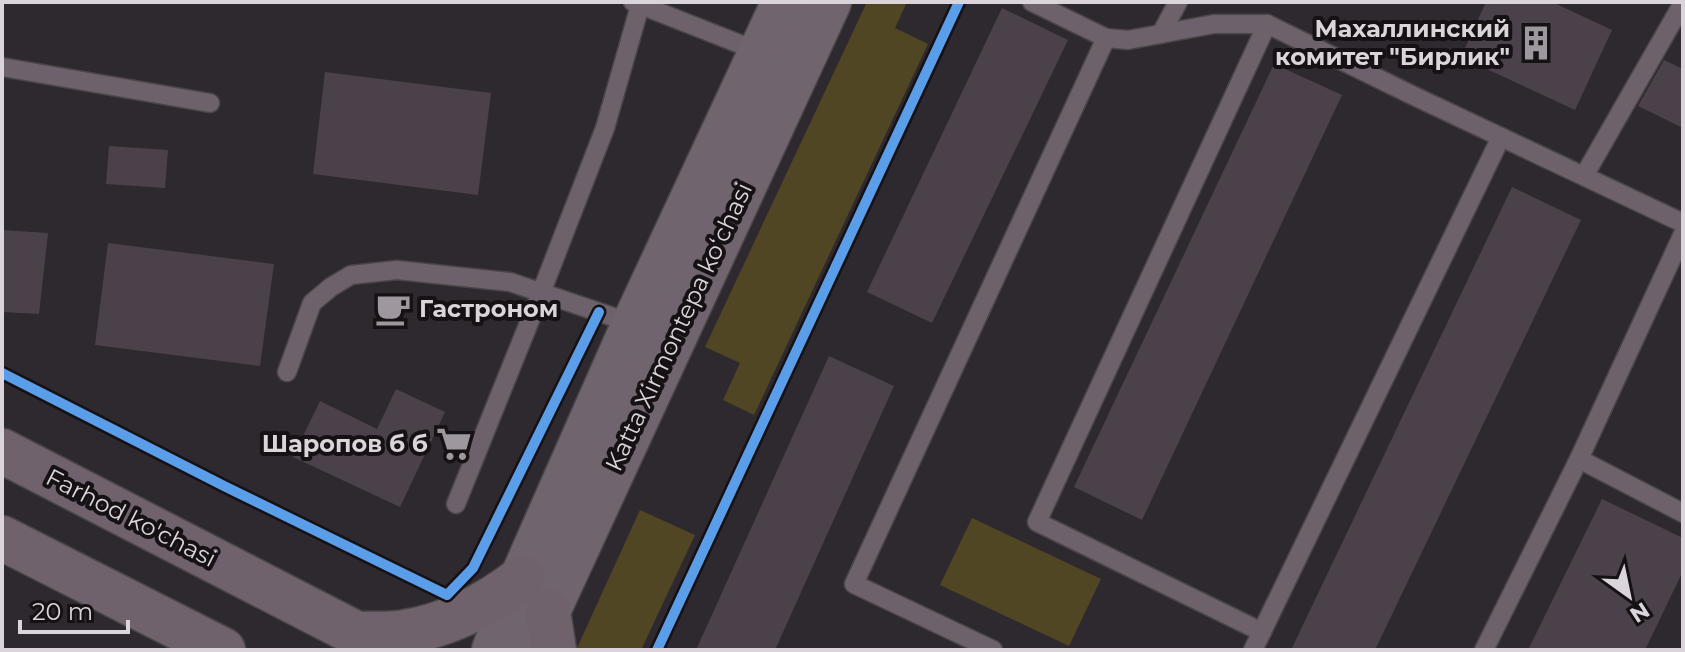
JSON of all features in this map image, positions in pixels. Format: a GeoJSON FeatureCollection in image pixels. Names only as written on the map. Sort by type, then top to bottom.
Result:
{"type":"FeatureCollection","features":[{"type":"Feature","properties":{"kind":"main road","name":"Katta Xirmontepa koʻchasi"},"geometry":{"type":"LineString","coordinates":[[494,650],[541,613],[634,324],[784,2]]}},
{"type":"Feature","properties":{"kind":"main road","name":"Katta Xirmontepa koʻchasi"},"geometry":{"type":"LineString","coordinates":[[524,650],[829,2]]}},
{"type":"Feature","properties":{"kind":"main road","name":"Farhod ko'chasi"},"geometry":{"type":"LineString","coordinates":[[2,451],[372,642]]}},
{"type":"Feature","properties":{"kind":"main road"},"geometry":{"type":"LineString","coordinates":[[2,538],[223,650]]}},
{"type":"Feature","properties":{"kind":"main road"},"geometry":{"type":"LineString","coordinates":[[372,642],[454,619],[494,599],[541,613]]}},
{"type":"Feature","properties":{"kind":"lane"},"geometry":{"type":"LineString","coordinates":[[1032,2],[1106,38],[1128,40],[1214,24],[1267,24],[1683,223]]}},
{"type":"Feature","properties":{"kind":"lane"},"geometry":{"type":"LineString","coordinates":[[1161,34],[1178,2]]}},
{"type":"Feature","properties":{"kind":"lane"},"geometry":{"type":"LineString","coordinates":[[456,504],[605,128],[638,3],[760,52]]}},
{"type":"Feature","properties":{"kind":"lane"},"geometry":{"type":"LineString","coordinates":[[1584,176],[1683,3]]}},
{"type":"Feature","properties":{"kind":"lane"},"geometry":{"type":"LineString","coordinates":[[1262,632],[1037,522],[1267,24]]}},
{"type":"Feature","properties":{"kind":"lane"},"geometry":{"type":"LineString","coordinates":[[993,650],[854,584],[1106,38]]}},
{"type":"Feature","properties":{"kind":"lane"},"geometry":{"type":"LineString","coordinates":[[2,67],[210,103]]}},
{"type":"Feature","properties":{"kind":"lane"},"geometry":{"type":"LineString","coordinates":[[1253,650],[1501,137]]}},
{"type":"Feature","properties":{"kind":"lane"},"geometry":{"type":"LineString","coordinates":[[1484,650],[1579,459],[1683,234]]}},
{"type":"Feature","properties":{"kind":"lane"},"geometry":{"type":"LineString","coordinates":[[287,372],[312,303],[351,275],[397,270],[510,282],[634,324]]}},
{"type":"Feature","properties":{"kind":"lane"},"geometry":{"type":"LineString","coordinates":[[1579,459],[1683,513]]}},
{"type":"Feature","properties":{"kind":"path"},"geometry":{"type":"LineString","coordinates":[[657,650],[959,2]]}},
{"type":"Feature","properties":{"kind":"path"},"geometry":{"type":"LineString","coordinates":[[2,373],[434,588]]}},
{"type":"Feature","properties":{"kind":"path"},"geometry":{"type":"LineString","coordinates":[[473,568],[536,440]]}},
{"type":"Feature","properties":{"kind":"shaded area"},"geometry":{"type":"Polygon","coordinates":[[[867,2],[907,2],[895,28],[928,44],[754,415],[723,400],[740,363],[705,347],[867,2]]]}},
{"type":"Feature","properties":{"kind":"shaded area"},"geometry":{"type":"Polygon","coordinates":[[[640,510],[695,535],[641,650],[577,648],[640,510]]]}},
{"type":"Feature","properties":{"kind":"shaded area"},"geometry":{"type":"Polygon","coordinates":[[[972,518],[1101,579],[1069,646],[940,585],[972,518]]]}},
{"type":"Feature","properties":{"kind":"building","name":"Махаллинский комитет \"Бирлик\""},"geometry":{"type":"Polygon","coordinates":[[[1486,2],[1552,2],[1612,30],[1575,110],[1461,57],[1486,2]]]}},
{"type":"Feature","properties":{"kind":"building"},"geometry":{"type":"Polygon","coordinates":[[[1002,8],[1068,40],[932,323],[867,292],[1002,8]]]}},
{"type":"Feature","properties":{"kind":"building"},"geometry":{"type":"Polygon","coordinates":[[[1664,60],[1683,69],[1683,128],[1638,106],[1664,60]]]}},
{"type":"Feature","properties":{"kind":"building"},"geometry":{"type":"Polygon","coordinates":[[[1274,64],[1342,95],[1142,520],[1074,487],[1274,64]]]}},
{"type":"Feature","properties":{"kind":"building"},"geometry":{"type":"Polygon","coordinates":[[[325,72],[491,93],[478,195],[313,174],[325,72]]]}},
{"type":"Feature","properties":{"kind":"building"},"geometry":{"type":"Polygon","coordinates":[[[109,146],[168,150],[165,188],[106,184],[109,146]]]}},
{"type":"Feature","properties":{"kind":"building"},"geometry":{"type":"Polygon","coordinates":[[[1512,187],[1581,220],[1375,650],[1291,650],[1512,187]]]}},
{"type":"Feature","properties":{"kind":"building"},"geometry":{"type":"Polygon","coordinates":[[[2,230],[48,233],[39,314],[2,312],[2,230]]]}},
{"type":"Feature","properties":{"kind":"building"},"geometry":{"type":"Polygon","coordinates":[[[108,243],[274,264],[260,366],[95,345],[108,243]]]}},
{"type":"Feature","properties":{"kind":"building"},"geometry":{"type":"Polygon","coordinates":[[[829,356],[894,386],[775,650],[696,650],[829,356]]]}},
{"type":"Feature","properties":{"kind":"building"},"geometry":{"type":"Polygon","coordinates":[[[396,389],[445,412],[400,507],[293,457],[320,401],[377,429],[396,389]]]}},
{"type":"Feature","properties":{"kind":"building"},"geometry":{"type":"Polygon","coordinates":[[[1602,499],[1683,538],[1683,571],[1645,650],[1528,650],[1602,499]]]}},
{"type":"Feature","properties":{"kind":"cycle path"},"geometry":{"type":"LineString","coordinates":[[657,650],[959,2]]}},
{"type":"Feature","properties":{"kind":"cycle path"},"geometry":{"type":"LineString","coordinates":[[2,373],[447,595],[473,568],[599,312]]}},
{"type":"Feature","properties":{"kind":"place","name":"Махаллинский комитет \"Бирлик\""},"geometry":{"type":"Point","coordinates":[1536,43]}},
{"type":"Feature","properties":{"kind":"place","name":"Гастроном"},"geometry":{"type":"Point","coordinates":[393,309]}},
{"type":"Feature","properties":{"kind":"place","name":"Шаропов б б"},"geometry":{"type":"Point","coordinates":[454,444]}}]}
